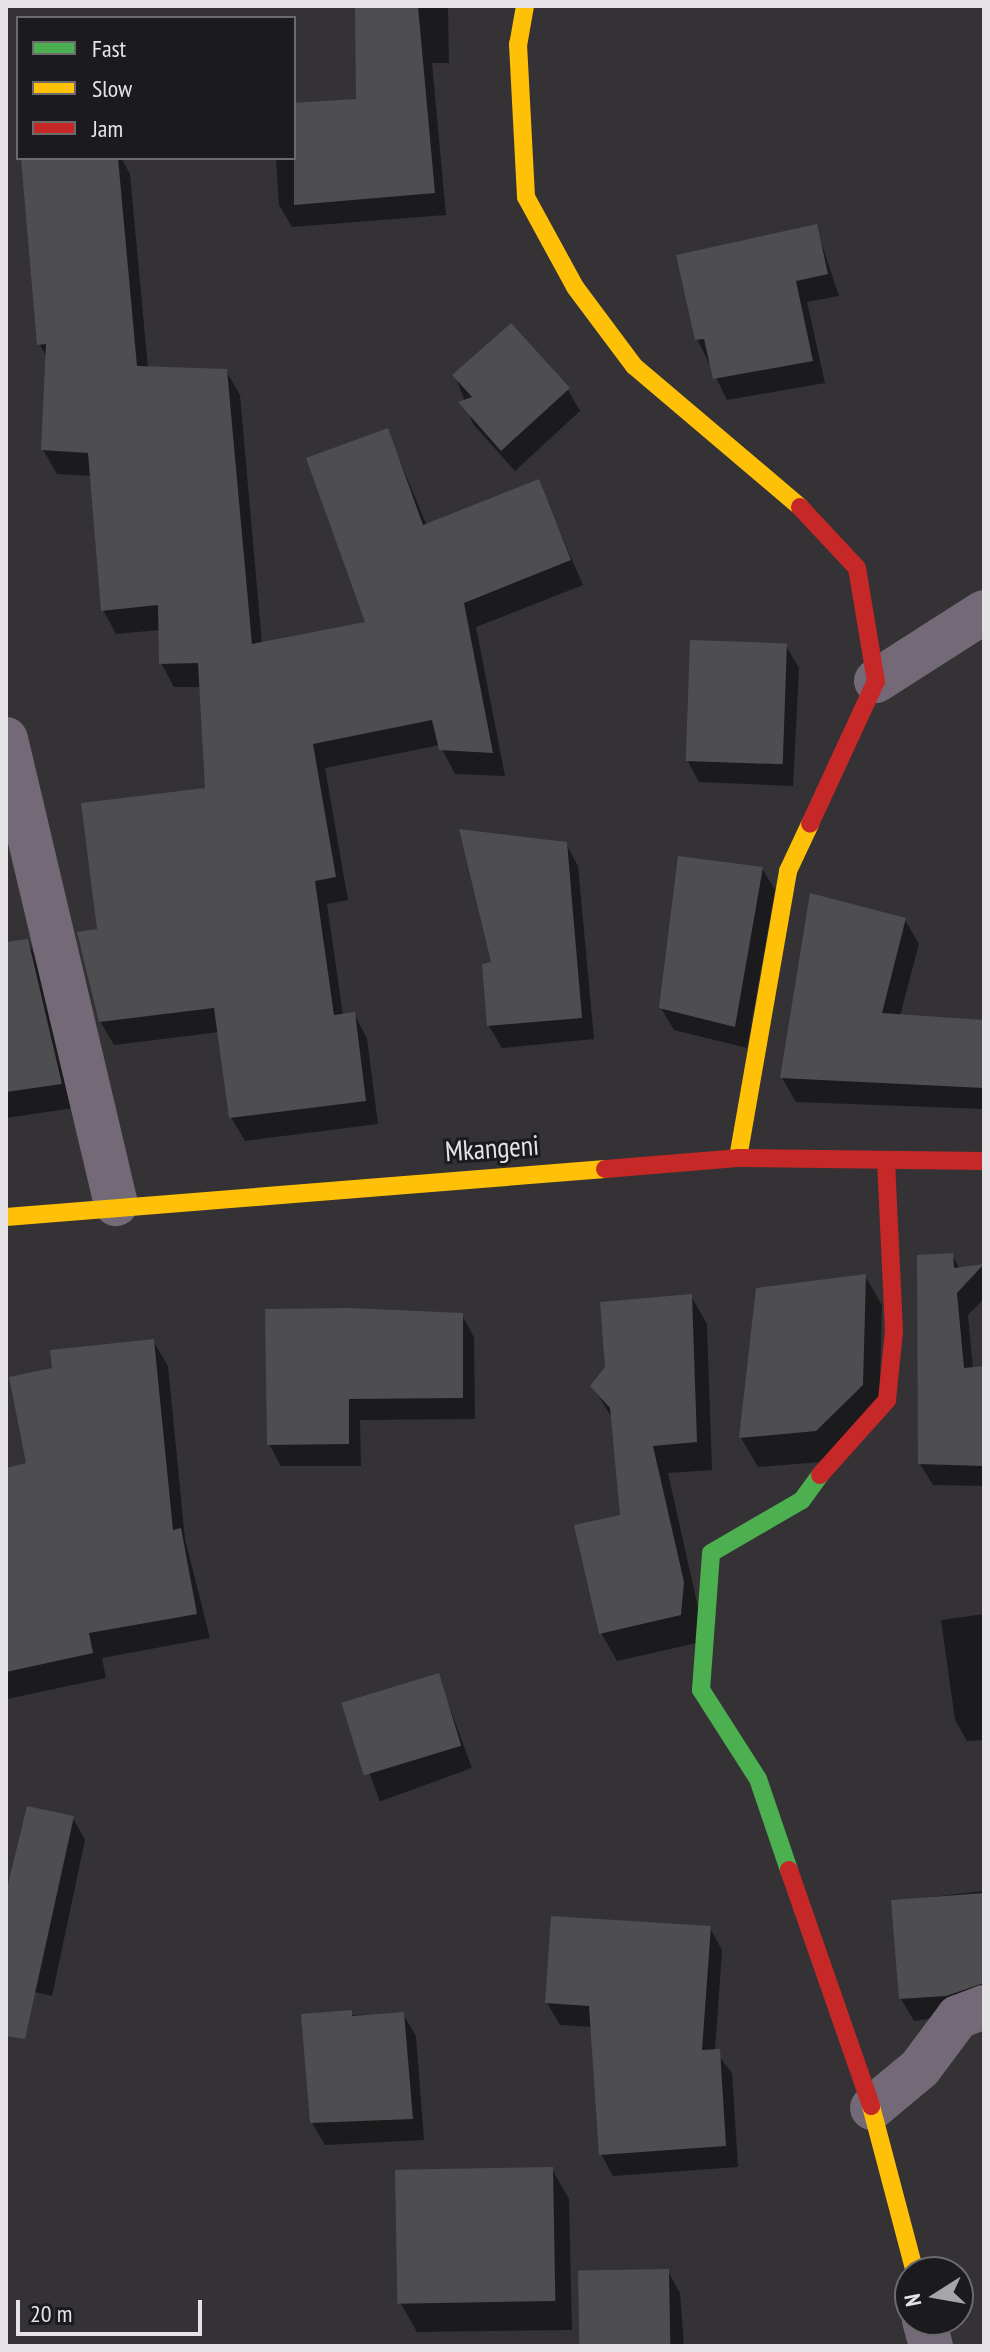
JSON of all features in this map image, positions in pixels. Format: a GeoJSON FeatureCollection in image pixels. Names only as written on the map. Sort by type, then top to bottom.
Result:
{"type":"FeatureCollection","features":[{"type":"Feature","properties":{"kind":"street"},"geometry":{"type":"LineString","coordinates":[[525,6],[518,44],[526,197],[575,287],[634,366],[784,490],[857,568],[876,681]]}},
{"type":"Feature","properties":{"kind":"street"},"geometry":{"type":"LineString","coordinates":[[738,1158],[788,871],[876,681],[984,612]]}},
{"type":"Feature","properties":{"kind":"street"},"geometry":{"type":"LineString","coordinates":[[6,739],[116,1204]]}},
{"type":"Feature","properties":{"kind":"street","name":"Mkangeni"},"geometry":{"type":"LineString","coordinates":[[6,1217],[116,1204],[738,1158],[984,1161]]}},
{"type":"Feature","properties":{"kind":"street"},"geometry":{"type":"LineString","coordinates":[[886,1160],[894,1331],[887,1400],[837,1451],[802,1500],[711,1553],[701,1690],[758,1779],[872,2108],[911,2256]]}},
{"type":"Feature","properties":{"kind":"street"},"geometry":{"type":"LineString","coordinates":[[872,2108],[920,2068],[958,2017],[984,2007]]}},
{"type":"Feature","properties":{"kind":"building"},"geometry":{"type":"Polygon","coordinates":[[[355,6],[418,6],[435,193],[294,205],[296,103],[356,99],[355,6]]]}},
{"type":"Feature","properties":{"kind":"building"},"geometry":{"type":"Polygon","coordinates":[[[21,160],[118,160],[137,366],[227,369],[252,644],[365,622],[306,458],[388,428],[423,525],[539,479],[571,560],[464,603],[493,753],[439,750],[432,720],[313,744],[336,877],[315,881],[334,1015],[355,1012],[366,1101],[229,1118],[214,1008],[99,1022],[77,932],[97,929],[81,803],[205,788],[198,663],[159,664],[158,605],[101,611],[88,453],[41,450],[46,344],[37,345],[21,160]]]}},
{"type":"Feature","properties":{"kind":"building"},"geometry":{"type":"Polygon","coordinates":[[[817,224],[828,274],[796,281],[813,361],[713,379],[704,339],[695,340],[676,255],[817,224]]]}},
{"type":"Feature","properties":{"kind":"building"},"geometry":{"type":"Polygon","coordinates":[[[511,323],[570,388],[501,451],[458,402],[472,397],[452,375],[511,323]]]}},
{"type":"Feature","properties":{"kind":"building"},"geometry":{"type":"Polygon","coordinates":[[[690,640],[787,643],[783,764],[686,761],[690,640]]]}},
{"type":"Feature","properties":{"kind":"building"},"geometry":{"type":"Polygon","coordinates":[[[459,829],[567,842],[582,1018],[487,1026],[482,964],[491,962],[459,829]]]}},
{"type":"Feature","properties":{"kind":"building"},"geometry":{"type":"Polygon","coordinates":[[[678,856],[763,867],[735,1027],[659,1008],[678,856]]]}},
{"type":"Feature","properties":{"kind":"building"},"geometry":{"type":"Polygon","coordinates":[[[810,893],[906,918],[882,1013],[984,1020],[984,1088],[780,1078],[810,893]]]}},
{"type":"Feature","properties":{"kind":"building"},"geometry":{"type":"Polygon","coordinates":[[[28,939],[62,1084],[6,1092],[6,942],[28,939]]]}},
{"type":"Feature","properties":{"kind":"building"},"geometry":{"type":"Polygon","coordinates":[[[953,1253],[954,1268],[984,1264],[957,1293],[964,1368],[984,1366],[984,1466],[918,1464],[917,1255],[953,1253]]]}},
{"type":"Feature","properties":{"kind":"building"},"geometry":{"type":"Polygon","coordinates":[[[866,1274],[863,1385],[816,1431],[739,1438],[756,1288],[866,1274]]]}},
{"type":"Feature","properties":{"kind":"building"},"geometry":{"type":"Polygon","coordinates":[[[692,1294],[697,1442],[653,1446],[684,1582],[681,1615],[599,1634],[574,1525],[620,1515],[610,1408],[590,1386],[605,1367],[600,1302],[692,1294]]]}},
{"type":"Feature","properties":{"kind":"building"},"geometry":{"type":"Polygon","coordinates":[[[349,1308],[463,1313],[463,1398],[349,1399],[349,1444],[267,1445],[265,1309],[349,1308]]]}},
{"type":"Feature","properties":{"kind":"building"},"geometry":{"type":"Polygon","coordinates":[[[154,1339],[173,1530],[181,1528],[197,1614],[89,1633],[93,1653],[6,1672],[6,1468],[26,1463],[9,1377],[52,1368],[50,1350],[154,1339]]]}},
{"type":"Feature","properties":{"kind":"building"},"geometry":{"type":"Polygon","coordinates":[[[439,1673],[461,1746],[364,1776],[341,1703],[439,1673]]]}},
{"type":"Feature","properties":{"kind":"building"},"geometry":{"type":"Polygon","coordinates":[[[27,1806],[74,1816],[25,2039],[6,2036],[6,1892],[27,1806]]]}},
{"type":"Feature","properties":{"kind":"building"},"geometry":{"type":"Polygon","coordinates":[[[984,1893],[984,1983],[946,1996],[899,1999],[891,1900],[984,1893]]]}},
{"type":"Feature","properties":{"kind":"building"},"geometry":{"type":"Polygon","coordinates":[[[551,1916],[711,1926],[702,2050],[720,2049],[726,2146],[599,2155],[589,2006],[545,2003],[551,1916]]]}},
{"type":"Feature","properties":{"kind":"building"},"geometry":{"type":"Polygon","coordinates":[[[352,2010],[352,2016],[404,2012],[413,2119],[310,2123],[301,2014],[352,2010]]]}},
{"type":"Feature","properties":{"kind":"building"},"geometry":{"type":"Polygon","coordinates":[[[553,2167],[555,2301],[397,2304],[395,2170],[553,2167]]]}},
{"type":"Feature","properties":{"kind":"building"},"geometry":{"type":"Polygon","coordinates":[[[669,2269],[670,2346],[579,2346],[578,2271],[669,2269]]]}},
{"type":"Feature","properties":{"kind":"traffic: fast"},"geometry":{"type":"LineString","coordinates":[[789,1870],[758,1779],[701,1690],[711,1553],[802,1500],[820,1475]]}},
{"type":"Feature","properties":{"kind":"traffic: slow"},"geometry":{"type":"LineString","coordinates":[[525,6],[518,44],[526,197],[575,287],[634,366],[800,507]]}},
{"type":"Feature","properties":{"kind":"traffic: slow"},"geometry":{"type":"LineString","coordinates":[[738,1158],[788,871],[810,824]]}},
{"type":"Feature","properties":{"kind":"traffic: slow"},"geometry":{"type":"LineString","coordinates":[[6,1217],[605,1169]]}},
{"type":"Feature","properties":{"kind":"traffic: slow"},"geometry":{"type":"LineString","coordinates":[[871,2106],[911,2256]]}},
{"type":"Feature","properties":{"kind":"traffic: jam"},"geometry":{"type":"LineString","coordinates":[[800,507],[857,568],[876,681],[810,824]]}},
{"type":"Feature","properties":{"kind":"traffic: jam"},"geometry":{"type":"LineString","coordinates":[[605,1169],[738,1158],[984,1161]]}},
{"type":"Feature","properties":{"kind":"traffic: jam"},"geometry":{"type":"LineString","coordinates":[[820,1475],[887,1400],[894,1331],[886,1160]]}},
{"type":"Feature","properties":{"kind":"traffic: jam"},"geometry":{"type":"LineString","coordinates":[[789,1870],[871,2106]]}}]}
